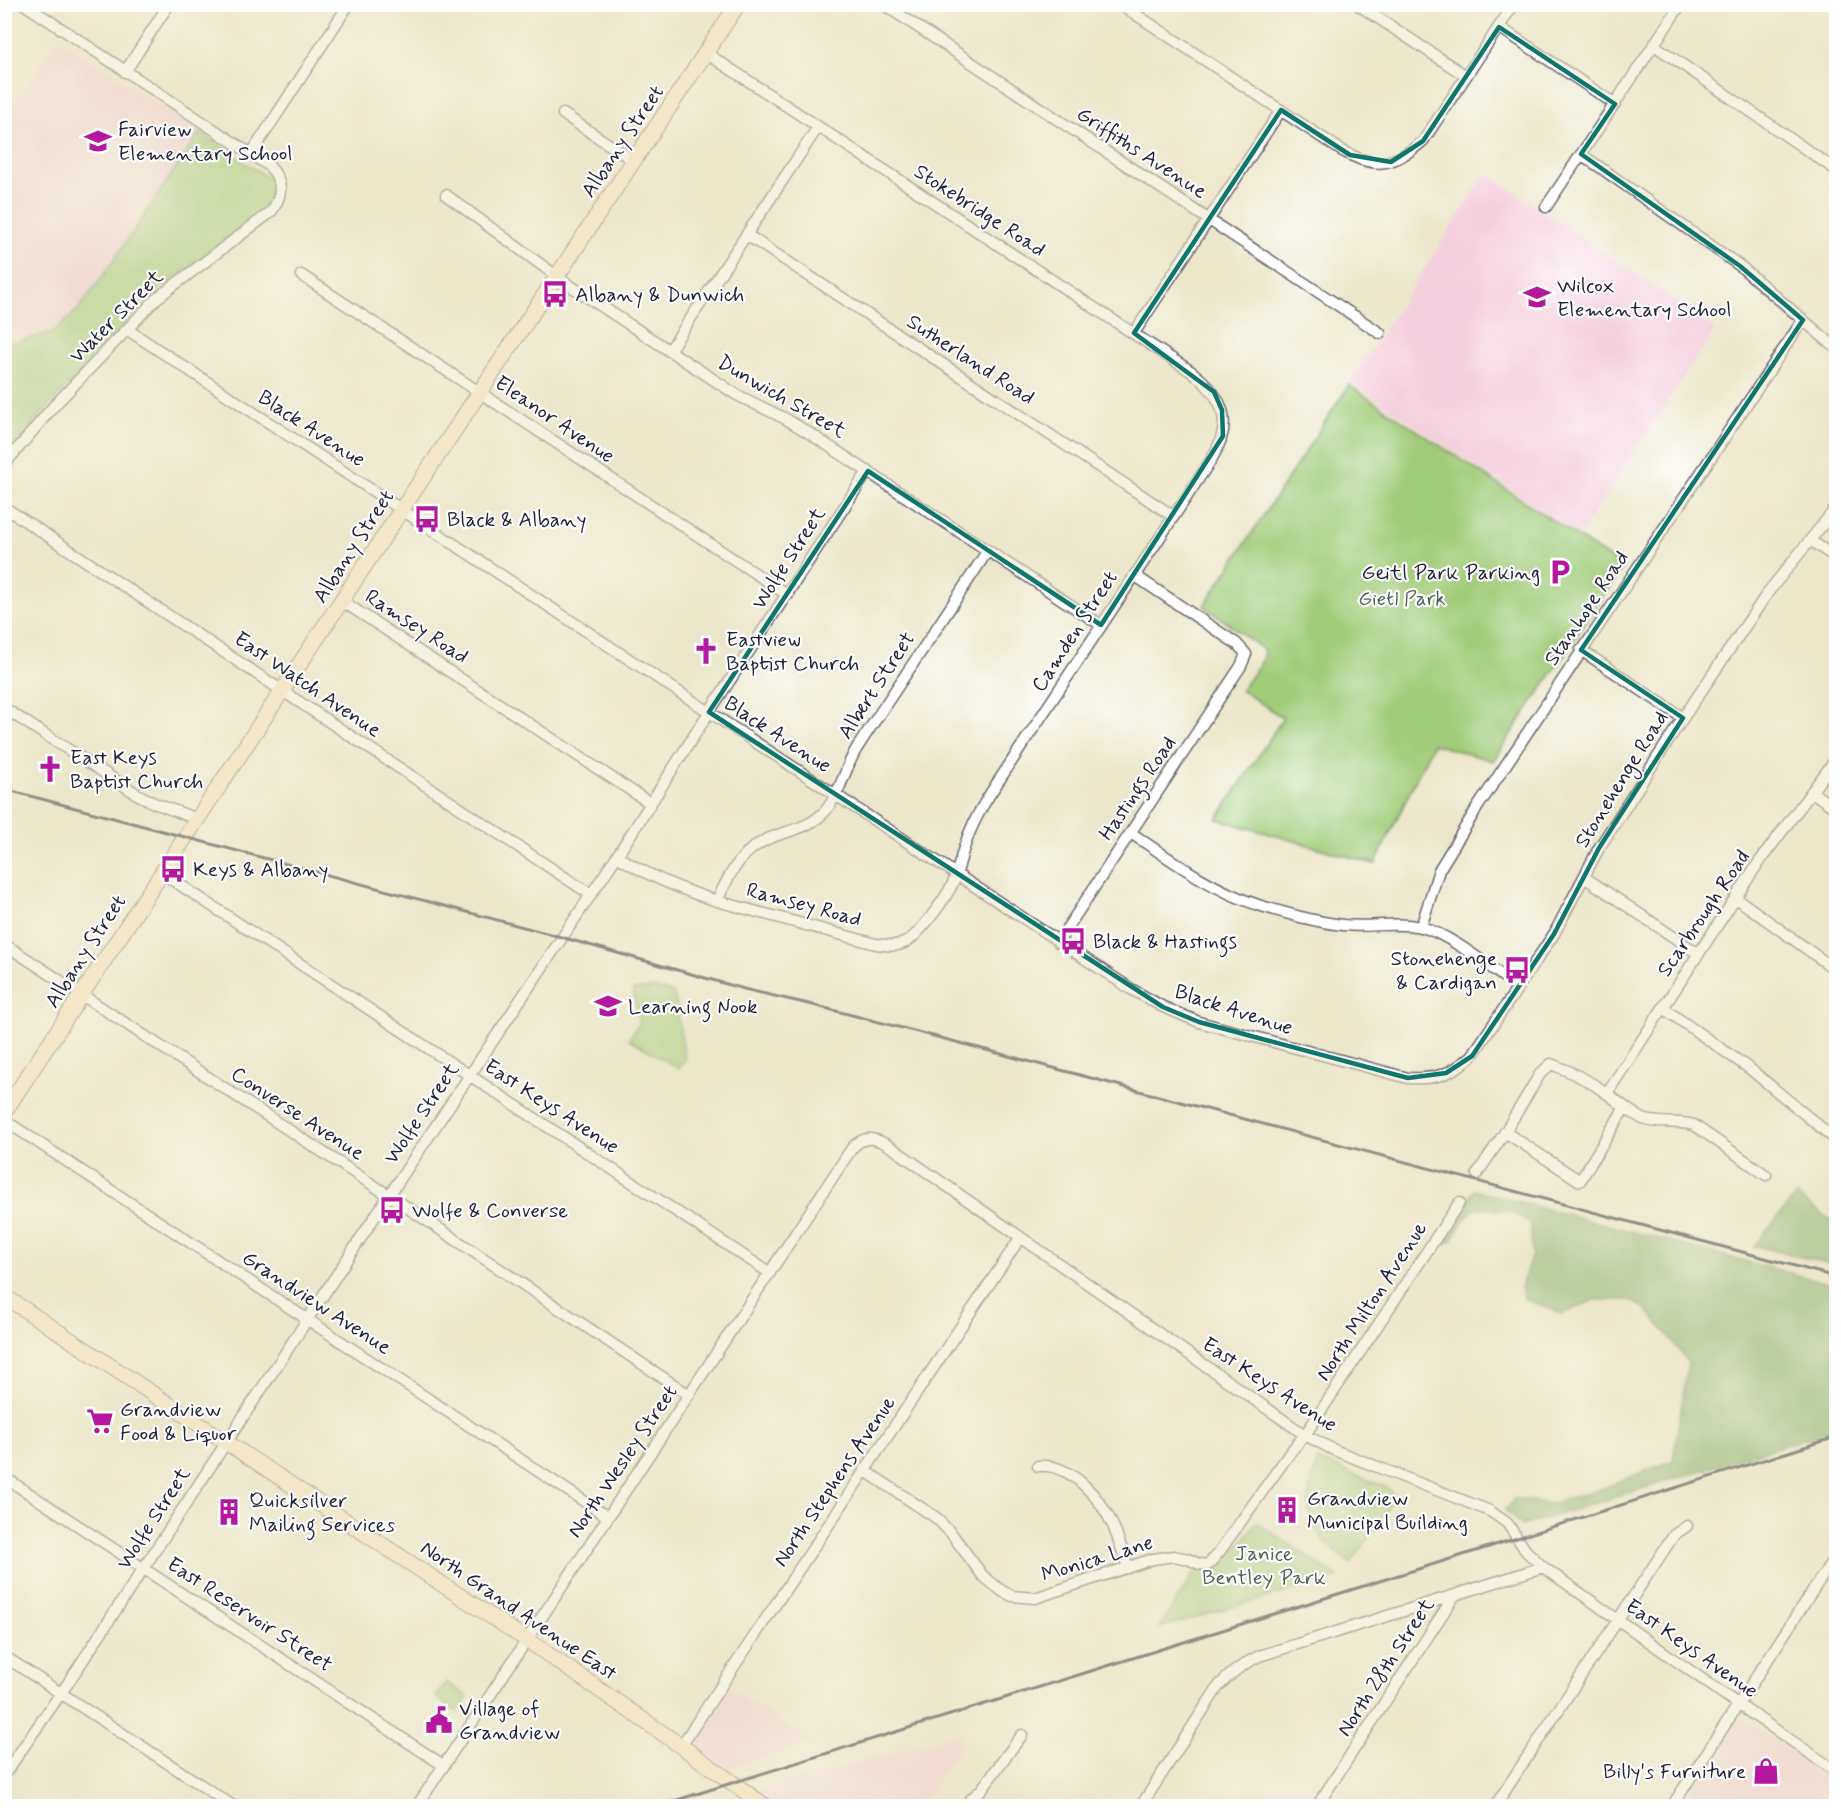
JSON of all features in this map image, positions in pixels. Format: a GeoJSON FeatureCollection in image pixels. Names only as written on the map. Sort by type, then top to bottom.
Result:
{"type":"FeatureCollection","features":[{"type":"Feature","properties":{"kind":"street"},"geometry":{"type":"LineString","coordinates":[[24,4],[251,154],[349,4]]}},
{"type":"Feature","properties":{"kind":"street"},"geometry":{"type":"LineString","coordinates":[[125,72],[169,4]]}},
{"type":"Feature","properties":{"kind":"street","name":"Albany Street"},"geometry":{"type":"LineString","coordinates":[[4,1112],[738,4]]}},
{"type":"Feature","properties":{"kind":"street","name":"Griffiths Avenue"},"geometry":{"type":"LineString","coordinates":[[883,4],[1380,333]]}},
{"type":"Feature","properties":{"kind":"street"},"geometry":{"type":"LineString","coordinates":[[1120,4],[1350,155],[1392,166],[1423,141],[1514,4]]}},
{"type":"Feature","properties":{"kind":"street"},"geometry":{"type":"LineString","coordinates":[[1357,4],[1466,76]]}},
{"type":"Feature","properties":{"kind":"street"},"geometry":{"type":"LineString","coordinates":[[1546,207],[1681,4]]}},
{"type":"Feature","properties":{"kind":"street"},"geometry":{"type":"LineString","coordinates":[[1499,27],[1615,104]]}},
{"type":"Feature","properties":{"kind":"street"},"geometry":{"type":"LineString","coordinates":[[1654,45],[1836,170]]}},
{"type":"Feature","properties":{"kind":"street","name":"Stokebridge Road"},"geometry":{"type":"LineString","coordinates":[[706,53],[1202,379],[1226,409]]}},
{"type":"Feature","properties":{"kind":"street"},"geometry":{"type":"LineString","coordinates":[[1134,333],[1281,110]]}},
{"type":"Feature","properties":{"kind":"street"},"geometry":{"type":"LineString","coordinates":[[563,114],[634,161]]}},
{"type":"Feature","properties":{"kind":"street"},"geometry":{"type":"LineString","coordinates":[[669,351],[818,127]]}},
{"type":"Feature","properties":{"kind":"street","name":"Water Street"},"geometry":{"type":"LineString","coordinates":[[4,465],[52,408],[157,298],[271,212],[280,195],[277,175],[269,166],[251,154]]}},
{"type":"Feature","properties":{"kind":"street"},"geometry":{"type":"LineString","coordinates":[[1581,154],[1740,267],[1836,348]]}},
{"type":"Feature","properties":{"kind":"street","name":"Dunwich Street"},"geometry":{"type":"LineString","coordinates":[[446,195],[557,277],[669,351],[868,471],[1101,625]]}},
{"type":"Feature","properties":{"kind":"street","name":"Sutherland Road"},"geometry":{"type":"LineString","coordinates":[[747,235],[1173,516]]}},
{"type":"Feature","properties":{"kind":"street","name":"Eleanor Avenue"},"geometry":{"type":"LineString","coordinates":[[301,276],[788,595]]}},
{"type":"Feature","properties":{"kind":"street","name":"Stanhope Road"},"geometry":{"type":"LineString","coordinates":[[1422,927],[1439,870],[1477,808],[1803,320]]}},
{"type":"Feature","properties":{"kind":"street","name":"Black Avenue"},"geometry":{"type":"LineString","coordinates":[[128,330],[1139,994],[1199,1022],[1408,1078],[1433,1078],[1446,1073]]}},
{"type":"Feature","properties":{"kind":"street","name":"Camden Street"},"geometry":{"type":"LineString","coordinates":[[956,875],[964,845],[976,816],[1219,446],[1223,436],[1226,409]]}},
{"type":"Feature","properties":{"kind":"street","name":"Wolfe Street"},"geometry":{"type":"LineString","coordinates":[[4,1775],[617,856],[868,471]]}},
{"type":"Feature","properties":{"kind":"street","name":"East Watch Avenue"},"geometry":{"type":"LineString","coordinates":[[4,507],[590,894]]}},
{"type":"Feature","properties":{"kind":"street","name":"Stonehenge Road"},"geometry":{"type":"LineString","coordinates":[[1446,1073],[1472,1056],[1554,934],[1599,848],[1683,718],[1769,591],[1836,508]]}},
{"type":"Feature","properties":{"kind":"street"},"geometry":{"type":"LineString","coordinates":[[1810,540],[1836,558]]}},
{"type":"Feature","properties":{"kind":"street","name":"Albert Street"},"geometry":{"type":"LineString","coordinates":[[717,901],[732,869],[747,850],[775,836],[808,825],[825,811],[856,750],[988,550]]}},
{"type":"Feature","properties":{"kind":"street","name":"Hastings Road"},"geometry":{"type":"LineString","coordinates":[[1058,942],[1241,666],[1246,654],[1242,648],[1134,575]]}},
{"type":"Feature","properties":{"kind":"street","name":"Ramsey Road"},"geometry":{"type":"LineString","coordinates":[[342,601],[650,803]]}},
{"type":"Feature","properties":{"kind":"street"},"geometry":{"type":"LineString","coordinates":[[1581,650],[1683,718]]}},
{"type":"Feature","properties":{"kind":"street"},"geometry":{"type":"LineString","coordinates":[[4,708],[136,794],[197,819]]}},
{"type":"Feature","properties":{"kind":"street","name":"Scarbrough Road"},"geometry":{"type":"LineString","coordinates":[[1607,1093],[1776,839],[1836,759]]}},
{"type":"Feature","properties":{"kind":"street"},"geometry":{"type":"LineString","coordinates":[[1812,792],[1836,809]]}},
{"type":"Feature","properties":{"kind":"street"},"geometry":{"type":"LineString","coordinates":[[1131,833],[1233,896],[1259,905],[1343,925],[1422,927],[1448,940],[1518,987]]}},
{"type":"Feature","properties":{"kind":"street","name":"Ramsey Road"},"geometry":{"type":"LineString","coordinates":[[617,856],[692,893],[876,944],[892,946],[912,939],[921,930],[952,885],[956,875]]}},
{"type":"Feature","properties":{"kind":"street","name":"East Keys Avenue"},"geometry":{"type":"LineString","coordinates":[[162,873],[770,1273]]}},
{"type":"Feature","properties":{"kind":"street"},"geometry":{"type":"LineString","coordinates":[[1584,877],[1699,954]]}},
{"type":"Feature","properties":{"kind":"street"},"geometry":{"type":"LineString","coordinates":[[1736,898],[1836,970]]}},
{"type":"Feature","properties":{"kind":"street","name":"Converse Avenue"},"geometry":{"type":"LineString","coordinates":[[4,944],[689,1395]]}},
{"type":"Feature","properties":{"kind":"street"},"geometry":{"type":"LineString","coordinates":[[1663,1008],[1750,1069],[1836,1140]]}},
{"type":"Feature","properties":{"kind":"street"},"geometry":{"type":"LineString","coordinates":[[1477,1174],[1540,1074],[1551,1064],[1607,1093],[1640,1117],[1650,1121],[1684,1122],[1694,1125],[1767,1175]]}},
{"type":"Feature","properties":{"kind":"street"},"geometry":{"type":"LineString","coordinates":[[1505,1132],[1580,1181],[1625,1107]]}},
{"type":"Feature","properties":{"kind":"street","name":"Grandview Avenue"},"geometry":{"type":"LineString","coordinates":[[4,1120],[608,1517]]}},
{"type":"Feature","properties":{"kind":"street","name":"East Keys Avenue"},"geometry":{"type":"LineString","coordinates":[[863,1139],[883,1142],[1305,1435],[1334,1450],[1490,1511],[1507,1523],[1527,1551],[1543,1567],[1836,1771]]}},
{"type":"Feature","properties":{"kind":"street","name":"North Wesley Street"},"geometry":{"type":"LineString","coordinates":[[417,1806],[852,1148],[863,1139]]}},
{"type":"Feature","properties":{"kind":"street","name":"North Milton Avenue"},"geometry":{"type":"LineString","coordinates":[[1208,1565],[1305,1435],[1459,1203]]}},
{"type":"Feature","properties":{"kind":"street","name":"North Stephens Avenue"},"geometry":{"type":"LineString","coordinates":[[681,1746],[1020,1238]]}},
{"type":"Feature","properties":{"kind":"street","name":"North Grand Avenue East"},"geometry":{"type":"LineString","coordinates":[[4,1296],[527,1640],[765,1806]]}},
{"type":"Feature","properties":{"kind":"street"},"geometry":{"type":"LineString","coordinates":[[1038,1466],[1050,1465],[1064,1471],[1074,1477],[1096,1498],[1113,1526],[1128,1568]]}},
{"type":"Feature","properties":{"kind":"street","name":"Monica Lane"},"geometry":{"type":"LineString","coordinates":[[864,1470],[935,1517],[951,1533],[983,1576],[1012,1596],[1035,1598],[1153,1559],[1174,1556],[1208,1565]]}},
{"type":"Feature","properties":{"kind":"street","name":"East Reservoir Street"},"geometry":{"type":"LineString","coordinates":[[4,1477],[443,1765]]}},
{"type":"Feature","properties":{"kind":"street"},"geometry":{"type":"LineString","coordinates":[[1495,1806],[1674,1535],[1687,1526]]}},
{"type":"Feature","properties":{"kind":"street"},"geometry":{"type":"LineString","coordinates":[[1672,1806],[1836,1555]]}},
{"type":"Feature","properties":{"kind":"street","name":"North 28th Street"},"geometry":{"type":"LineString","coordinates":[[1317,1806],[1455,1595],[1543,1567]]}},
{"type":"Feature","properties":{"kind":"street"},"geometry":{"type":"LineString","coordinates":[[1141,1806],[1218,1687],[1242,1665],[1259,1656],[1455,1595]]}},
{"type":"Feature","properties":{"kind":"street"},"geometry":{"type":"LineString","coordinates":[[4,1656],[233,1806]]}},
{"type":"Feature","properties":{"kind":"street"},"geometry":{"type":"LineString","coordinates":[[966,1806],[981,1790],[1022,1735]]}},
{"type":"Feature","properties":{"kind":"highlighted area"},"geometry":{"type":"Polygon","coordinates":[[[1499,27],[1615,104],[1581,154],[1740,266],[1803,320],[1581,650],[1683,718],[1599,848],[1554,934],[1472,1056],[1446,1073],[1408,1078],[1199,1022],[1163,1007],[709,712],[868,471],[1101,625],[1223,436],[1222,410],[1214,392],[1134,333],[1281,110],[1350,155],[1391,162],[1423,141],[1499,27]]]}},
{"type":"Feature","properties":{"kind":"shaded area"},"geometry":{"type":"Polygon","coordinates":[[[58,38],[200,132],[78,310],[53,332],[5,343],[5,122],[58,38]]]}},
{"type":"Feature","properties":{"kind":"shaded area"},"geometry":{"type":"Polygon","coordinates":[[[1487,173],[1716,329],[1579,535],[1350,382],[1487,173]]]}},
{"type":"Feature","properties":{"kind":"shaded area"},"geometry":{"type":"Polygon","coordinates":[[[728,1687],[813,1743],[727,1768],[694,1745],[696,1737],[728,1687]]]}},
{"type":"Feature","properties":{"kind":"shaded area"},"geometry":{"type":"Polygon","coordinates":[[[1741,1716],[1836,1782],[1822,1806],[1679,1806],[1741,1716]]]}},
{"type":"Feature","properties":{"kind":"shaded area"},"geometry":{"type":"Polygon","coordinates":[[[964,1732],[962,1745],[921,1806],[773,1806],[753,1792],[964,1732]]]}},
{"type":"Feature","properties":{"kind":"green space"},"geometry":{"type":"Polygon","coordinates":[[[200,132],[274,182],[268,206],[142,302],[125,324],[24,433],[5,458],[5,343],[53,332],[78,310],[200,132]]]}},
{"type":"Feature","properties":{"kind":"green space","name":"Gietl Park"},"geometry":{"type":"Polygon","coordinates":[[[1349,385],[1623,567],[1493,761],[1433,744],[1375,864],[1217,819],[1283,718],[1241,690],[1262,661],[1264,650],[1204,606],[1349,385]]]}},
{"type":"Feature","properties":{"kind":"green space"},"geometry":{"type":"Polygon","coordinates":[[[655,988],[674,993],[685,1059],[679,1069],[629,1039],[639,1023],[633,990],[655,988]]]}},
{"type":"Feature","properties":{"kind":"green space"},"geometry":{"type":"Polygon","coordinates":[[[1474,1190],[1836,1285],[1836,1429],[1522,1526],[1505,1510],[1515,1498],[1549,1504],[1603,1488],[1673,1460],[1688,1363],[1646,1309],[1630,1300],[1595,1300],[1562,1314],[1524,1299],[1521,1287],[1532,1254],[1530,1222],[1509,1211],[1477,1207],[1464,1219],[1452,1241],[1446,1244],[1442,1238],[1474,1190]]]}},
{"type":"Feature","properties":{"kind":"green space"},"geometry":{"type":"Polygon","coordinates":[[[1796,1195],[1836,1224],[1836,1265],[1754,1246],[1796,1195]]]}},
{"type":"Feature","properties":{"kind":"green space"},"geometry":{"type":"Polygon","coordinates":[[[1318,1460],[1388,1488],[1393,1496],[1387,1510],[1351,1564],[1328,1545],[1312,1521],[1308,1496],[1318,1460]]]}},
{"type":"Feature","properties":{"kind":"green space","name":"Janice Bentley Park"},"geometry":{"type":"Polygon","coordinates":[[[1256,1522],[1338,1577],[1159,1628],[1197,1569],[1205,1570],[1222,1560],[1240,1544],[1256,1522]]]}},
{"type":"Feature","properties":{"kind":"green space"},"geometry":{"type":"Polygon","coordinates":[[[446,1682],[468,1697],[457,1712],[436,1697],[446,1682]]]}},
{"type":"Feature","properties":{"kind":"railway"},"geometry":{"type":"LineString","coordinates":[[4,789],[561,937],[744,989],[960,1043],[1836,1277]]}},
{"type":"Feature","properties":{"kind":"railway"},"geometry":{"type":"LineString","coordinates":[[658,1806],[1836,1437]]}},
{"type":"Feature","properties":{"kind":"place","name":"Fairview Elementary School"},"geometry":{"type":"Point","coordinates":[98,141]}},
{"type":"Feature","properties":{"kind":"place","name":"Albany & Dunwich"},"geometry":{"type":"Point","coordinates":[555,294]}},
{"type":"Feature","properties":{"kind":"place","name":"Wilcox Elementary School"},"geometry":{"type":"Point","coordinates":[1537,297]}},
{"type":"Feature","properties":{"kind":"place","name":"Black & Albany"},"geometry":{"type":"Point","coordinates":[427,519]}},
{"type":"Feature","properties":{"kind":"place","name":"Geitl Park Parking"},"geometry":{"type":"Point","coordinates":[1560,572]}},
{"type":"Feature","properties":{"kind":"place","name":"Eastview Baptist Church"},"geometry":{"type":"Point","coordinates":[706,651]}},
{"type":"Feature","properties":{"kind":"place","name":"East Keys Baptist Church"},"geometry":{"type":"Point","coordinates":[50,769]}},
{"type":"Feature","properties":{"kind":"place","name":"Keys & Albany"},"geometry":{"type":"Point","coordinates":[173,869]}},
{"type":"Feature","properties":{"kind":"place","name":"Black & Hastings"},"geometry":{"type":"Point","coordinates":[1073,941]}},
{"type":"Feature","properties":{"kind":"place","name":"Stonehenge & Cardigan"},"geometry":{"type":"Point","coordinates":[1517,970]}},
{"type":"Feature","properties":{"kind":"place","name":"Learning Nook"},"geometry":{"type":"Point","coordinates":[608,1006]}},
{"type":"Feature","properties":{"kind":"place","name":"Wolfe & Converse"},"geometry":{"type":"Point","coordinates":[392,1210]}},
{"type":"Feature","properties":{"kind":"place","name":"Grandview Food & Liquor"},"geometry":{"type":"Point","coordinates":[100,1421]}},
{"type":"Feature","properties":{"kind":"place","name":"Grandview Municipal Building"},"geometry":{"type":"Point","coordinates":[1287,1510]}},
{"type":"Feature","properties":{"kind":"place","name":"Quicksilver Mailing Services"},"geometry":{"type":"Point","coordinates":[229,1512]}},
{"type":"Feature","properties":{"kind":"place","name":"Village of Grandview"},"geometry":{"type":"Point","coordinates":[439,1720]}},
{"type":"Feature","properties":{"kind":"place","name":"Billy's Furniture"},"geometry":{"type":"Point","coordinates":[1766,1771]}}]}
